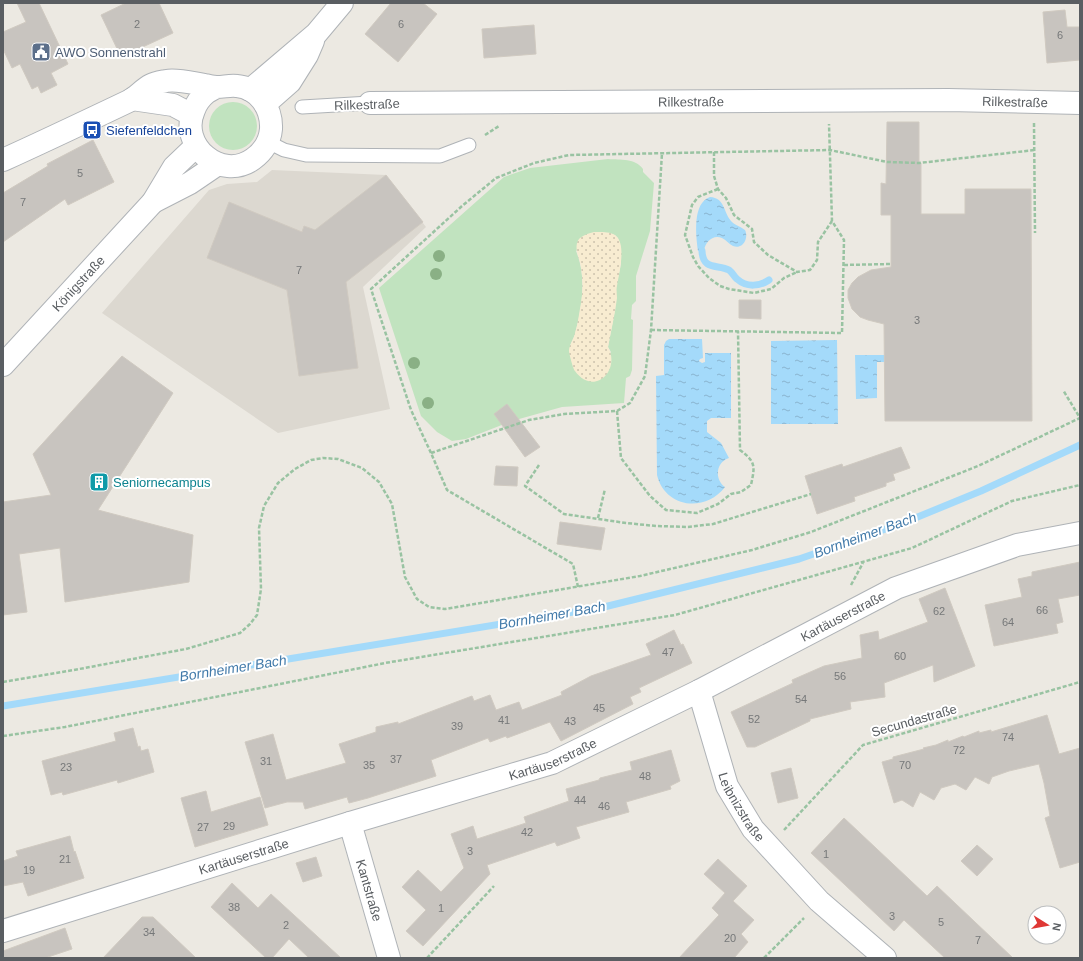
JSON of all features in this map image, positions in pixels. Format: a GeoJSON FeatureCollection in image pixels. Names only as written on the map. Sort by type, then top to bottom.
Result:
{"type":"FeatureCollection","features":[{"type":"Feature","properties":{"kind":"street"},"geometry":{"type":"LineString","coordinates":[[258,97],[290,82],[307,55],[316,34],[342,3]]}},
{"type":"Feature","properties":{"kind":"street"},"geometry":{"type":"LineString","coordinates":[[3,160],[132,99],[151,85],[167,81],[186,81],[216,87],[227,85],[239,86],[258,97],[270,114],[271,123],[268,142],[261,152],[252,160],[241,165],[229,166],[218,164],[209,160],[201,154],[192,136],[190,126],[192,115],[197,103],[205,94],[216,87]]}},
{"type":"Feature","properties":{"kind":"street"},"geometry":{"type":"LineString","coordinates":[[132,99],[173,105],[192,115]]}},
{"type":"Feature","properties":{"kind":"street","name":"Rilkestraße"},"geometry":{"type":"LineString","coordinates":[[370,103],[845,100],[948,100],[1080,103]]}},
{"type":"Feature","properties":{"kind":"street","name":"Königstraße"},"geometry":{"type":"LineString","coordinates":[[3,365],[153,202],[174,167],[196,146]]}},
{"type":"Feature","properties":{"kind":"street","name":"Königstraße"},"geometry":{"type":"LineString","coordinates":[[153,202],[190,183],[218,164]]}},
{"type":"Feature","properties":{"kind":"street","name":"Kartäuserstraße"},"geometry":{"type":"LineString","coordinates":[[3,931],[350,823],[552,763],[700,691],[896,588],[1018,545],[1080,533]]}},
{"type":"Feature","properties":{"kind":"street","name":"Leibnizstraße"},"geometry":{"type":"LineString","coordinates":[[700,691],[727,786],[754,829],[819,902],[885,958]]}},
{"type":"Feature","properties":{"kind":"street","name":"Kantstraße"},"geometry":{"type":"LineString","coordinates":[[350,823],[389,958]]}},
{"type":"Feature","properties":{"kind":"lane","name":"Rilkestraße"},"geometry":{"type":"LineString","coordinates":[[302,107],[370,103]]}},
{"type":"Feature","properties":{"kind":"lane"},"geometry":{"type":"LineString","coordinates":[[268,142],[284,150],[306,155],[440,156],[469,145]]}},
{"type":"Feature","properties":{"kind":"path"},"geometry":{"type":"LineString","coordinates":[[1034,102],[1034,233]]}},
{"type":"Feature","properties":{"kind":"path"},"geometry":{"type":"LineString","coordinates":[[651,330],[842,333],[844,240],[832,221],[829,123]]}},
{"type":"Feature","properties":{"kind":"path"},"geometry":{"type":"LineString","coordinates":[[578,587],[573,564],[447,490],[411,410],[371,289],[462,206],[496,178],[534,163],[569,155],[830,150],[887,162],[919,163],[1034,150]]}},
{"type":"Feature","properties":{"kind":"path"},"geometry":{"type":"LineString","coordinates":[[714,152],[714,176],[718,189],[726,198],[734,215],[752,229],[754,242],[768,255],[797,272]]}},
{"type":"Feature","properties":{"kind":"path"},"geometry":{"type":"LineString","coordinates":[[431,453],[529,420],[564,414],[617,411],[630,402],[645,376],[651,330],[662,153]]}},
{"type":"Feature","properties":{"kind":"path"},"geometry":{"type":"LineString","coordinates":[[718,189],[698,197],[692,204],[685,235],[698,266],[709,278],[720,286],[729,289],[754,293],[771,288],[784,278],[797,272],[810,270],[817,260],[818,242],[832,221]]}},
{"type":"Feature","properties":{"kind":"path"},"geometry":{"type":"LineString","coordinates":[[844,264],[891,264]]}},
{"type":"Feature","properties":{"kind":"path"},"geometry":{"type":"LineString","coordinates":[[617,411],[621,458],[650,496],[666,510],[698,513],[718,504],[731,494],[741,492],[751,485],[754,470],[750,458],[740,450],[738,331]]}},
{"type":"Feature","properties":{"kind":"path"},"geometry":{"type":"LineString","coordinates":[[3,682],[186,649],[240,633],[257,615],[260,589],[259,528],[264,506],[278,483],[294,468],[311,460],[338,458],[362,468],[379,482],[392,504],[404,577],[418,599],[429,607],[445,609],[640,576],[752,550],[811,532],[978,466],[1080,418],[1064,390]]}},
{"type":"Feature","properties":{"kind":"path"},"geometry":{"type":"LineString","coordinates":[[539,465],[525,486],[564,514],[634,524],[688,527],[713,524],[811,494]]}},
{"type":"Feature","properties":{"kind":"path"},"geometry":{"type":"LineString","coordinates":[[3,736],[65,727],[385,663],[675,615],[912,548],[1012,501],[1080,485]]}},
{"type":"Feature","properties":{"kind":"path"},"geometry":{"type":"LineString","coordinates":[[598,518],[606,488]]}},
{"type":"Feature","properties":{"kind":"path","name":"Secundastraße"},"geometry":{"type":"LineString","coordinates":[[771,848],[781,833],[864,745],[1080,682]]}},
{"type":"Feature","properties":{"kind":"path"},"geometry":{"type":"LineString","coordinates":[[427,958],[494,886]]}},
{"type":"Feature","properties":{"kind":"path"},"geometry":{"type":"LineString","coordinates":[[764,958],[819,902]]}},
{"type":"Feature","properties":{"kind":"shaded area"},"geometry":{"type":"Polygon","coordinates":[[[272,170],[386,175],[426,227],[363,287],[390,409],[278,433],[102,313],[209,190],[227,184],[257,182],[272,170]]]}},
{"type":"Feature","properties":{"kind":"green space"},"geometry":{"type":"Polygon","coordinates":[[[228,102],[238,102],[250,109],[257,121],[257,131],[250,143],[238,150],[228,150],[220,146],[213,139],[209,131],[209,121],[213,113],[220,106],[228,102]]]}},
{"type":"Feature","properties":{"kind":"green space"},"geometry":{"type":"Polygon","coordinates":[[[608,159],[627,160],[640,165],[643,172],[654,183],[650,231],[636,276],[636,301],[632,305],[632,370],[630,376],[626,378],[624,403],[562,407],[512,421],[466,439],[452,441],[437,432],[421,416],[379,288],[504,177],[530,168],[608,159]],[[601,232],[576,251],[581,271],[582,292],[578,324],[570,347],[574,367],[577,373],[587,380],[611,352],[608,347],[615,310],[616,287],[621,264],[621,248],[618,238],[615,235],[601,232]]]}},
{"type":"Feature","properties":{"kind":"sand"},"geometry":{"type":"Polygon","coordinates":[[[594,232],[606,232],[615,235],[620,241],[621,253],[617,298],[608,347],[611,356],[611,364],[604,377],[597,381],[590,381],[582,378],[575,371],[569,351],[577,326],[582,294],[582,276],[577,243],[581,237],[594,232]]]}},
{"type":"Feature","properties":{"kind":"water"},"geometry":{"type":"Polygon","coordinates":[[[710,197],[721,202],[731,221],[745,230],[746,240],[742,245],[737,247],[733,246],[722,238],[716,237],[708,242],[704,251],[698,251],[696,221],[700,206],[704,200],[710,197]]]}},
{"type":"Feature","properties":{"kind":"water"},"geometry":{"type":"Polygon","coordinates":[[[669,339],[702,339],[703,358],[699,361],[702,363],[705,362],[705,353],[731,353],[731,418],[711,418],[707,421],[707,432],[721,443],[729,458],[721,463],[718,471],[719,480],[725,487],[717,495],[707,501],[686,503],[677,500],[668,494],[661,486],[657,475],[656,376],[664,375],[664,345],[669,339]]]}},
{"type":"Feature","properties":{"kind":"water"},"geometry":{"type":"Polygon","coordinates":[[[837,340],[838,424],[771,424],[771,341],[837,340]]]}},
{"type":"Feature","properties":{"kind":"water"},"geometry":{"type":"Polygon","coordinates":[[[855,355],[885,355],[885,362],[877,362],[877,398],[856,399],[855,355]]]}},
{"type":"Feature","properties":{"kind":"building"},"geometry":{"type":"Polygon","coordinates":[[[17,3],[39,3],[68,64],[51,73],[57,85],[41,93],[38,86],[32,89],[20,64],[12,68],[3,49],[3,32],[26,22],[17,3]]]}},
{"type":"Feature","properties":{"kind":"building"},"geometry":{"type":"Polygon","coordinates":[[[126,3],[159,3],[173,33],[121,57],[101,15],[126,3]]]}},
{"type":"Feature","properties":{"kind":"building"},"geometry":{"type":"Polygon","coordinates":[[[391,3],[423,3],[437,14],[398,62],[365,34],[391,3]]]}},
{"type":"Feature","properties":{"kind":"building"},"geometry":{"type":"Polygon","coordinates":[[[1065,10],[1067,27],[1080,27],[1080,60],[1047,63],[1043,12],[1065,10]]]}},
{"type":"Feature","properties":{"kind":"building"},"geometry":{"type":"Polygon","coordinates":[[[534,25],[536,54],[484,58],[482,29],[534,25]]]}},
{"type":"Feature","properties":{"kind":"building"},"geometry":{"type":"Polygon","coordinates":[[[887,122],[919,122],[921,214],[965,214],[965,189],[1031,189],[1032,421],[885,421],[884,324],[860,317],[852,309],[848,298],[848,290],[858,277],[871,270],[891,267],[891,215],[881,215],[881,183],[886,184],[887,122]]]}},
{"type":"Feature","properties":{"kind":"building"},"geometry":{"type":"Polygon","coordinates":[[[93,140],[114,182],[68,205],[65,199],[3,242],[3,193],[48,166],[47,164],[93,140]]]}},
{"type":"Feature","properties":{"kind":"building"},"geometry":{"type":"Polygon","coordinates":[[[386,175],[423,222],[346,282],[358,368],[299,376],[287,290],[207,258],[229,202],[302,232],[304,226],[315,230],[386,175]]]}},
{"type":"Feature","properties":{"kind":"building"},"geometry":{"type":"Polygon","coordinates":[[[739,300],[761,300],[761,319],[739,318],[739,300]]]}},
{"type":"Feature","properties":{"kind":"building","name":"Seniornecampus"},"geometry":{"type":"Polygon","coordinates":[[[122,356],[173,393],[98,510],[193,535],[189,582],[65,602],[60,548],[19,554],[27,612],[3,615],[3,502],[51,495],[33,454],[122,356]]]}},
{"type":"Feature","properties":{"kind":"building"},"geometry":{"type":"Polygon","coordinates":[[[507,404],[540,447],[525,457],[494,414],[507,404]]]}},
{"type":"Feature","properties":{"kind":"building"},"geometry":{"type":"Polygon","coordinates":[[[901,447],[910,468],[893,474],[895,480],[886,483],[886,486],[854,497],[855,501],[817,514],[805,476],[842,464],[843,467],[901,447]]]}},
{"type":"Feature","properties":{"kind":"building"},"geometry":{"type":"Polygon","coordinates":[[[496,466],[518,467],[517,486],[494,485],[496,466]]]}},
{"type":"Feature","properties":{"kind":"building"},"geometry":{"type":"Polygon","coordinates":[[[560,522],[605,528],[601,550],[557,544],[560,522]]]}},
{"type":"Feature","properties":{"kind":"building"},"geometry":{"type":"Polygon","coordinates":[[[1080,562],[1080,595],[1058,599],[1063,622],[1056,624],[1058,633],[994,646],[985,605],[1022,597],[1018,579],[1032,576],[1032,572],[1080,562]]]}},
{"type":"Feature","properties":{"kind":"building"},"geometry":{"type":"Polygon","coordinates":[[[945,588],[975,666],[934,682],[933,665],[884,683],[885,697],[850,702],[851,709],[810,719],[810,721],[755,747],[747,747],[731,712],[793,683],[792,680],[824,666],[862,658],[860,635],[878,631],[879,640],[928,622],[919,599],[945,588]]]}},
{"type":"Feature","properties":{"kind":"building"},"geometry":{"type":"Polygon","coordinates":[[[674,630],[692,663],[639,688],[641,692],[630,697],[633,704],[561,741],[550,722],[507,738],[506,736],[490,742],[488,738],[431,760],[436,776],[368,798],[349,803],[347,797],[305,809],[303,802],[287,802],[265,808],[245,742],[273,734],[286,780],[346,763],[339,744],[376,732],[376,727],[398,722],[398,724],[472,696],[474,701],[490,695],[496,710],[519,702],[522,710],[562,695],[561,692],[591,676],[651,655],[646,644],[674,630]]]}},
{"type":"Feature","properties":{"kind":"building"},"geometry":{"type":"Polygon","coordinates":[[[1047,715],[1059,754],[1080,748],[1080,862],[1060,868],[1045,818],[1050,816],[1039,764],[1009,771],[992,777],[989,784],[975,777],[966,790],[955,784],[941,788],[934,800],[920,792],[913,807],[902,800],[894,803],[882,762],[893,759],[893,757],[924,749],[923,748],[948,740],[948,742],[979,731],[979,733],[991,730],[991,732],[1047,715]]]}},
{"type":"Feature","properties":{"kind":"building"},"geometry":{"type":"Polygon","coordinates":[[[133,728],[138,747],[140,746],[141,751],[148,749],[154,772],[118,783],[117,780],[63,795],[62,792],[51,795],[42,761],[116,741],[114,733],[133,728]]]}},
{"type":"Feature","properties":{"kind":"building"},"geometry":{"type":"Polygon","coordinates":[[[671,750],[680,781],[670,786],[671,789],[626,802],[629,812],[576,827],[580,838],[557,846],[555,842],[487,865],[490,874],[423,946],[406,931],[426,910],[402,887],[418,870],[441,892],[464,868],[451,834],[473,826],[477,839],[526,823],[524,817],[569,801],[566,789],[632,770],[630,762],[671,750]]]}},
{"type":"Feature","properties":{"kind":"building"},"geometry":{"type":"Polygon","coordinates":[[[791,768],[798,798],[778,803],[771,773],[791,768]]]}},
{"type":"Feature","properties":{"kind":"building"},"geometry":{"type":"Polygon","coordinates":[[[206,791],[211,812],[260,797],[268,825],[195,847],[181,798],[206,791]]]}},
{"type":"Feature","properties":{"kind":"building"},"geometry":{"type":"Polygon","coordinates":[[[844,818],[927,896],[937,886],[1013,958],[945,958],[904,920],[894,931],[811,853],[844,818]]]}},
{"type":"Feature","properties":{"kind":"building"},"geometry":{"type":"Polygon","coordinates":[[[70,836],[74,852],[75,851],[84,878],[28,896],[23,882],[3,886],[3,861],[18,856],[16,851],[70,836]]]}},
{"type":"Feature","properties":{"kind":"building"},"geometry":{"type":"Polygon","coordinates":[[[977,845],[993,859],[977,876],[961,861],[977,845]]]}},
{"type":"Feature","properties":{"kind":"building"},"geometry":{"type":"Polygon","coordinates":[[[316,857],[322,876],[303,882],[296,863],[316,857]]]}},
{"type":"Feature","properties":{"kind":"building"},"geometry":{"type":"Polygon","coordinates":[[[718,859],[747,886],[733,901],[754,920],[741,934],[748,942],[734,958],[679,958],[719,915],[712,908],[725,893],[704,874],[718,859]]]}},
{"type":"Feature","properties":{"kind":"building"},"geometry":{"type":"Polygon","coordinates":[[[232,883],[258,908],[271,894],[341,958],[309,958],[289,939],[272,958],[266,958],[211,907],[232,883]]]}},
{"type":"Feature","properties":{"kind":"building"},"geometry":{"type":"Polygon","coordinates":[[[142,917],[153,917],[196,958],[103,958],[142,917]]]}},
{"type":"Feature","properties":{"kind":"building"},"geometry":{"type":"Polygon","coordinates":[[[65,928],[72,949],[45,958],[3,958],[3,951],[65,928]]]}},
{"type":"Feature","properties":{"kind":"waterway"},"geometry":{"type":"LineString","coordinates":[[702,251],[705,262],[712,266],[729,270],[736,278],[745,284],[758,285],[769,280]]}},
{"type":"Feature","properties":{"kind":"waterway","name":"Bornheimer Bach"},"geometry":{"type":"LineString","coordinates":[[3,706],[604,607],[799,559],[903,523],[981,491],[1080,445]]}},
{"type":"Feature","properties":{"kind":"place","name":"AWO Sonnenstrahl"},"geometry":{"type":"Point","coordinates":[41,52]}},
{"type":"Feature","properties":{"kind":"place","name":"Siefenfeldchen"},"geometry":{"type":"Point","coordinates":[92,130]}},
{"type":"Feature","properties":{"kind":"place","name":"Seniornecampus"},"geometry":{"type":"Point","coordinates":[99,482]}}]}
